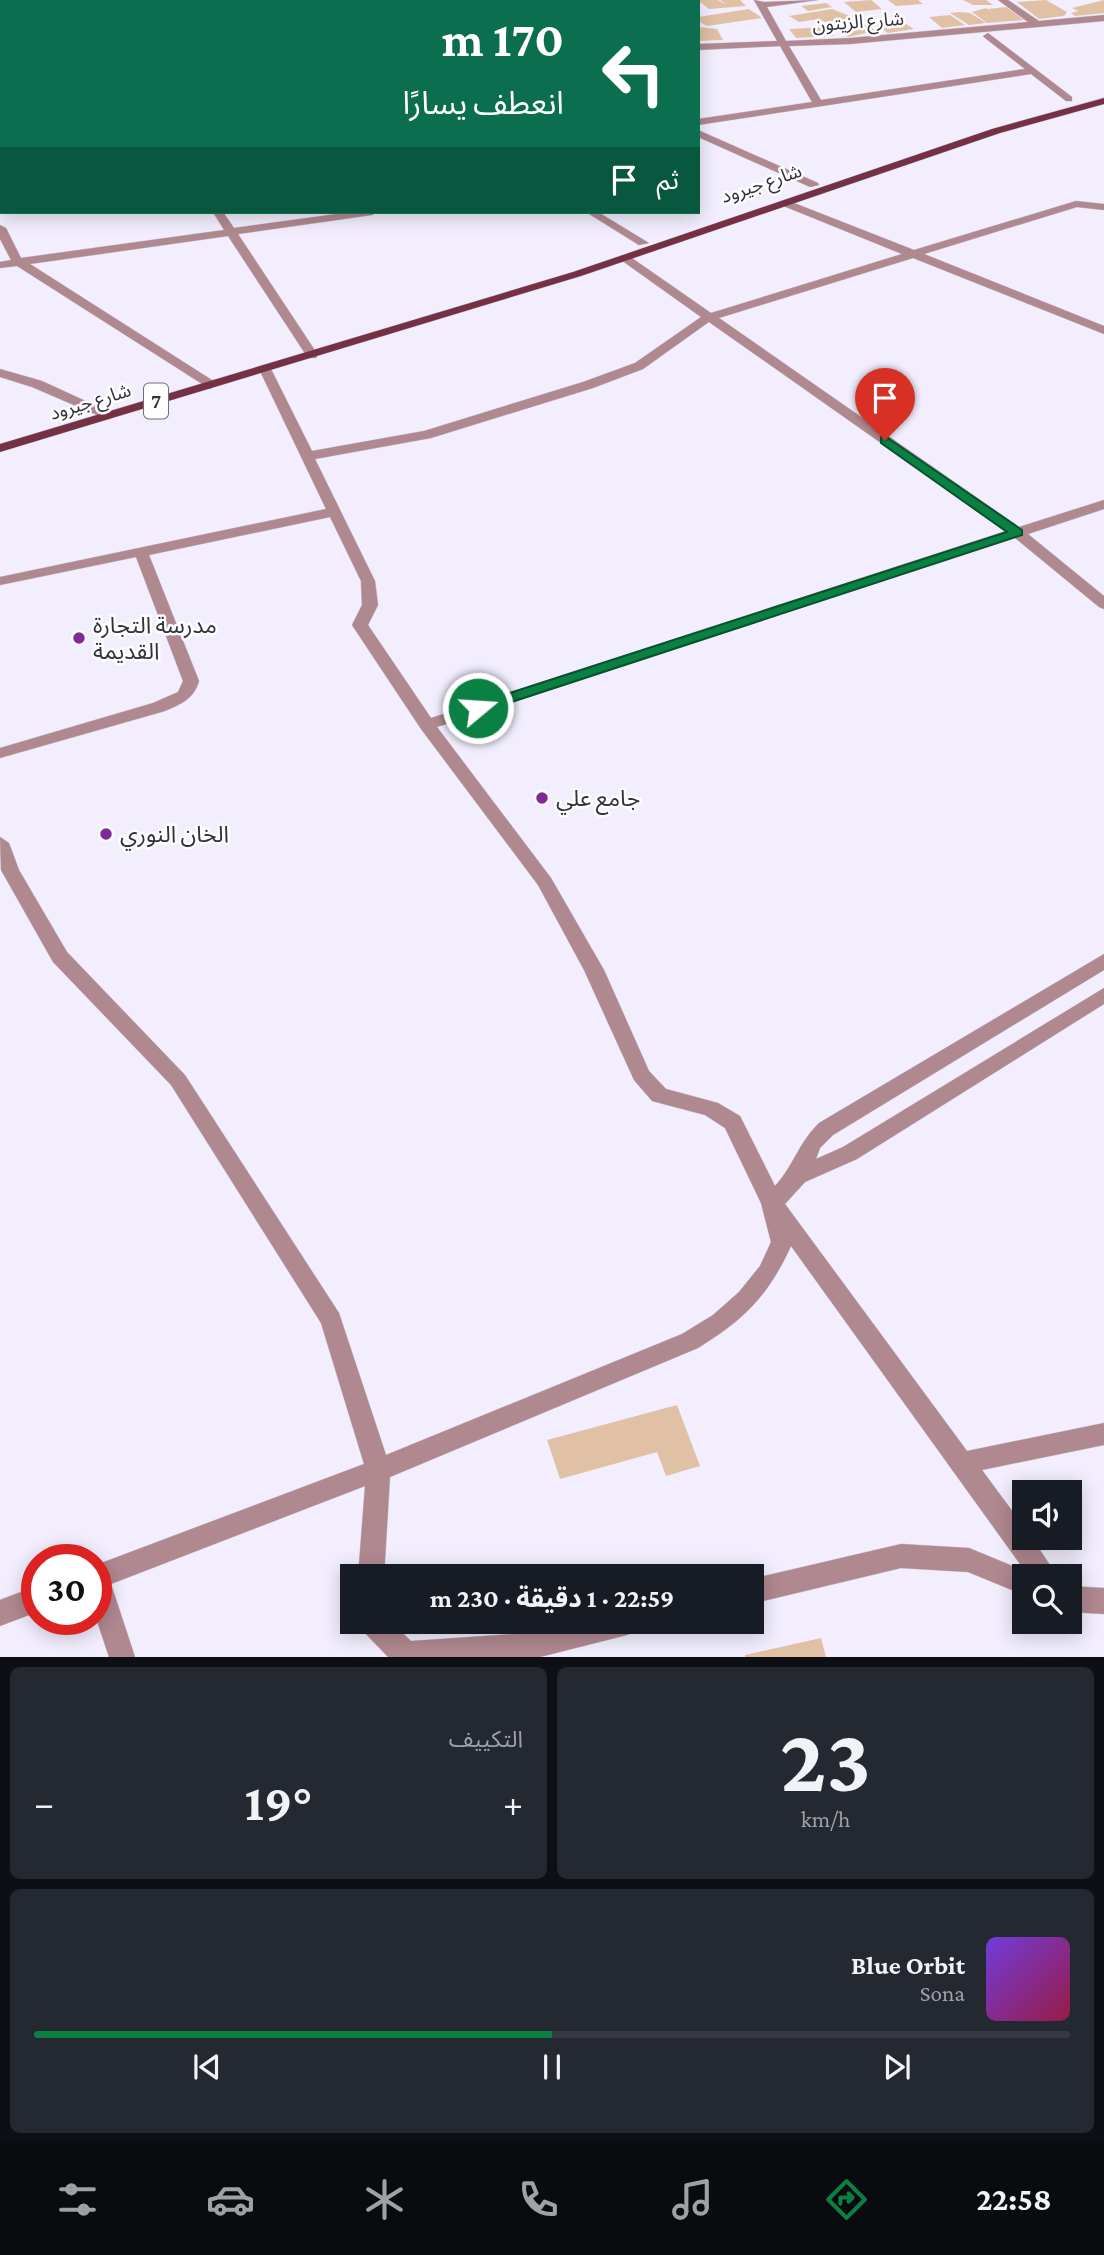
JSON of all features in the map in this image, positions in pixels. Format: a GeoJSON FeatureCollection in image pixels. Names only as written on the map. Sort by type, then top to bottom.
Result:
{"type":"FeatureCollection","features":[{"type":"Feature","properties":{"kind":"main road","name":"شارع جيرود"},"geometry":{"type":"LineString","coordinates":[[312,355],[1069,99],[1104,91]]}},
{"type":"Feature","properties":{"kind":"main road","name":"شارع جيرود"},"geometry":{"type":"LineString","coordinates":[[0,448],[625,258],[996,131],[1104,101]]}},
{"type":"Feature","properties":{"kind":"street"},"geometry":{"type":"LineString","coordinates":[[814,0],[760,2],[818,103]]}},
{"type":"Feature","properties":{"kind":"street"},"geometry":{"type":"LineString","coordinates":[[1002,0],[1037,24]]}},
{"type":"Feature","properties":{"kind":"street","name":"شارع الزيتون"},"geometry":{"type":"LineString","coordinates":[[700,54],[1104,18]]}},
{"type":"Feature","properties":{"kind":"street","name":"شارع الزيتون"},"geometry":{"type":"LineString","coordinates":[[700,47],[784,47],[988,36],[1104,26]]}},
{"type":"Feature","properties":{"kind":"street"},"geometry":{"type":"LineString","coordinates":[[988,36],[1069,99]]}},
{"type":"Feature","properties":{"kind":"street"},"geometry":{"type":"LineString","coordinates":[[700,122],[1032,71]]}},
{"type":"Feature","properties":{"kind":"street"},"geometry":{"type":"LineString","coordinates":[[700,134],[814,185]]}},
{"type":"Feature","properties":{"kind":"street"},"geometry":{"type":"LineString","coordinates":[[785,203],[1104,330]]}},
{"type":"Feature","properties":{"kind":"street"},"geometry":{"type":"LineString","coordinates":[[307,456],[425,435],[588,385],[639,366],[709,317],[1076,204],[1104,207]]}},
{"type":"Feature","properties":{"kind":"street"},"geometry":{"type":"LineString","coordinates":[[219,214],[312,355]]}},
{"type":"Feature","properties":{"kind":"street"},"geometry":{"type":"LineString","coordinates":[[0,265],[357,214]]}},
{"type":"Feature","properties":{"kind":"street"},"geometry":{"type":"LineString","coordinates":[[594,214],[643,243]]}},
{"type":"Feature","properties":{"kind":"street"},"geometry":{"type":"LineString","coordinates":[[0,228],[17,261],[210,385]]}},
{"type":"Feature","properties":{"kind":"street"},"geometry":{"type":"LineString","coordinates":[[625,258],[1017,533],[1104,604]]}},
{"type":"Feature","properties":{"kind":"street"},"geometry":{"type":"LineString","coordinates":[[265,369],[368,582],[370,605],[360,625],[427,725],[545,882],[594,970],[641,1075],[659,1095],[711,1109],[733,1122],[772,1203],[1036,1564]]}},
{"type":"Feature","properties":{"kind":"street"},"geometry":{"type":"LineString","coordinates":[[0,373],[37,384],[109,415]]}},
{"type":"Feature","properties":{"kind":"street"},"geometry":{"type":"LineString","coordinates":[[427,725],[1104,504]]}},
{"type":"Feature","properties":{"kind":"street"},"geometry":{"type":"LineString","coordinates":[[0,580],[334,512]]}},
{"type":"Feature","properties":{"kind":"street"},"geometry":{"type":"LineString","coordinates":[[0,753],[159,707],[183,698],[190,690],[191,681],[141,552]]}},
{"type":"Feature","properties":{"kind":"street"},"geometry":{"type":"LineString","coordinates":[[0,843],[10,870],[60,957],[178,1080],[331,1320],[378,1470],[372,1564]]}},
{"type":"Feature","properties":{"kind":"street"},"geometry":{"type":"LineString","coordinates":[[772,1203],[797,1176],[812,1143],[826,1129],[1104,961]]}},
{"type":"Feature","properties":{"kind":"street"},"geometry":{"type":"LineString","coordinates":[[797,1176],[850,1153],[1104,995]]}},
{"type":"Feature","properties":{"kind":"street"},"geometry":{"type":"LineString","coordinates":[[112,1571],[378,1470],[690,1341],[721,1322],[761,1281],[782,1242],[772,1203]]}},
{"type":"Feature","properties":{"kind":"street"},"geometry":{"type":"LineString","coordinates":[[962,1463],[1104,1434]]}},
{"type":"Feature","properties":{"kind":"street"},"geometry":{"type":"LineString","coordinates":[[764,1589],[901,1556],[969,1560],[1012,1578]]}},
{"type":"Feature","properties":{"kind":"street"},"geometry":{"type":"LineString","coordinates":[[1082,1600],[1104,1601]]}},
{"type":"Feature","properties":{"kind":"street"},"geometry":{"type":"LineString","coordinates":[[0,1613],[21,1606]]}},
{"type":"Feature","properties":{"kind":"street"},"geometry":{"type":"LineString","coordinates":[[112,1626],[122,1657]]}},
{"type":"Feature","properties":{"kind":"street"},"geometry":{"type":"LineString","coordinates":[[383,1634],[403,1655],[530,1646],[578,1634]]}},
{"type":"Feature","properties":{"kind":"building"},"geometry":{"type":"Polygon","coordinates":[[[700,0],[718,0],[727,5],[720,0],[740,0],[746,6],[709,9],[700,0]]]}},
{"type":"Feature","properties":{"kind":"building"},"geometry":{"type":"Polygon","coordinates":[[[871,0],[882,9],[856,12],[844,2],[871,0]]]}},
{"type":"Feature","properties":{"kind":"building"},"geometry":{"type":"Polygon","coordinates":[[[888,0],[918,0],[923,4],[896,6],[888,0]]]}},
{"type":"Feature","properties":{"kind":"building"},"geometry":{"type":"Polygon","coordinates":[[[963,0],[986,0],[993,5],[973,5],[963,0]]]}},
{"type":"Feature","properties":{"kind":"building"},"geometry":{"type":"Polygon","coordinates":[[[1046,0],[1067,12],[1064,16],[1039,19],[1017,2],[1046,0]]]}},
{"type":"Feature","properties":{"kind":"building"},"geometry":{"type":"Polygon","coordinates":[[[1104,0],[1104,13],[1075,16],[1071,13],[1078,11],[1072,8],[1104,0]]]}},
{"type":"Feature","properties":{"kind":"building"},"geometry":{"type":"Polygon","coordinates":[[[826,3],[832,7],[808,11],[801,6],[826,3]]]}},
{"type":"Feature","properties":{"kind":"building"},"geometry":{"type":"Polygon","coordinates":[[[1006,7],[1024,20],[987,23],[972,12],[986,8],[994,14],[988,9],[1006,7]]]}},
{"type":"Feature","properties":{"kind":"building"},"geometry":{"type":"Polygon","coordinates":[[[749,9],[762,18],[707,26],[700,22],[700,17],[749,9]]]}},
{"type":"Feature","properties":{"kind":"building"},"geometry":{"type":"Polygon","coordinates":[[[832,9],[855,18],[799,22],[789,16],[832,9]]]}},
{"type":"Feature","properties":{"kind":"building"},"geometry":{"type":"Polygon","coordinates":[[[950,13],[970,13],[986,23],[969,25],[950,13]]]}},
{"type":"Feature","properties":{"kind":"building"},"geometry":{"type":"Polygon","coordinates":[[[950,15],[965,25],[942,28],[929,17],[950,15]]]}},
{"type":"Feature","properties":{"kind":"building"},"geometry":{"type":"Polygon","coordinates":[[[901,21],[914,29],[888,33],[876,25],[901,21]]]}},
{"type":"Feature","properties":{"kind":"building"},"geometry":{"type":"Polygon","coordinates":[[[861,22],[876,31],[848,37],[831,27],[861,22]]]}},
{"type":"Feature","properties":{"kind":"building"},"geometry":{"type":"Polygon","coordinates":[[[700,27],[717,29],[723,40],[700,41],[700,27]]]}},
{"type":"Feature","properties":{"kind":"building"},"geometry":{"type":"Polygon","coordinates":[[[828,27],[834,36],[796,38],[789,29],[828,27]]]}},
{"type":"Feature","properties":{"kind":"building"},"geometry":{"type":"Polygon","coordinates":[[[677,1405],[700,1466],[666,1476],[657,1452],[560,1479],[547,1440],[677,1405]]]}},
{"type":"Feature","properties":{"kind":"building"},"geometry":{"type":"Polygon","coordinates":[[[821,1638],[826,1657],[745,1657],[745,1655],[821,1638]]]}},
{"type":"Feature","properties":{"kind":"place","name":"مدرسة التجارة القديمة"},"geometry":{"type":"Point","coordinates":[79,638]}},
{"type":"Feature","properties":{"kind":"place","name":"جامع علي"},"geometry":{"type":"Point","coordinates":[542,798]}},
{"type":"Feature","properties":{"kind":"place","name":"الخان النوري"},"geometry":{"type":"Point","coordinates":[106,834]}},
{"type":"Feature","properties":{"kind":"route"},"geometry":{"type":"LineString","coordinates":[[478,708],[1017,533],[885,440]]}}]}
